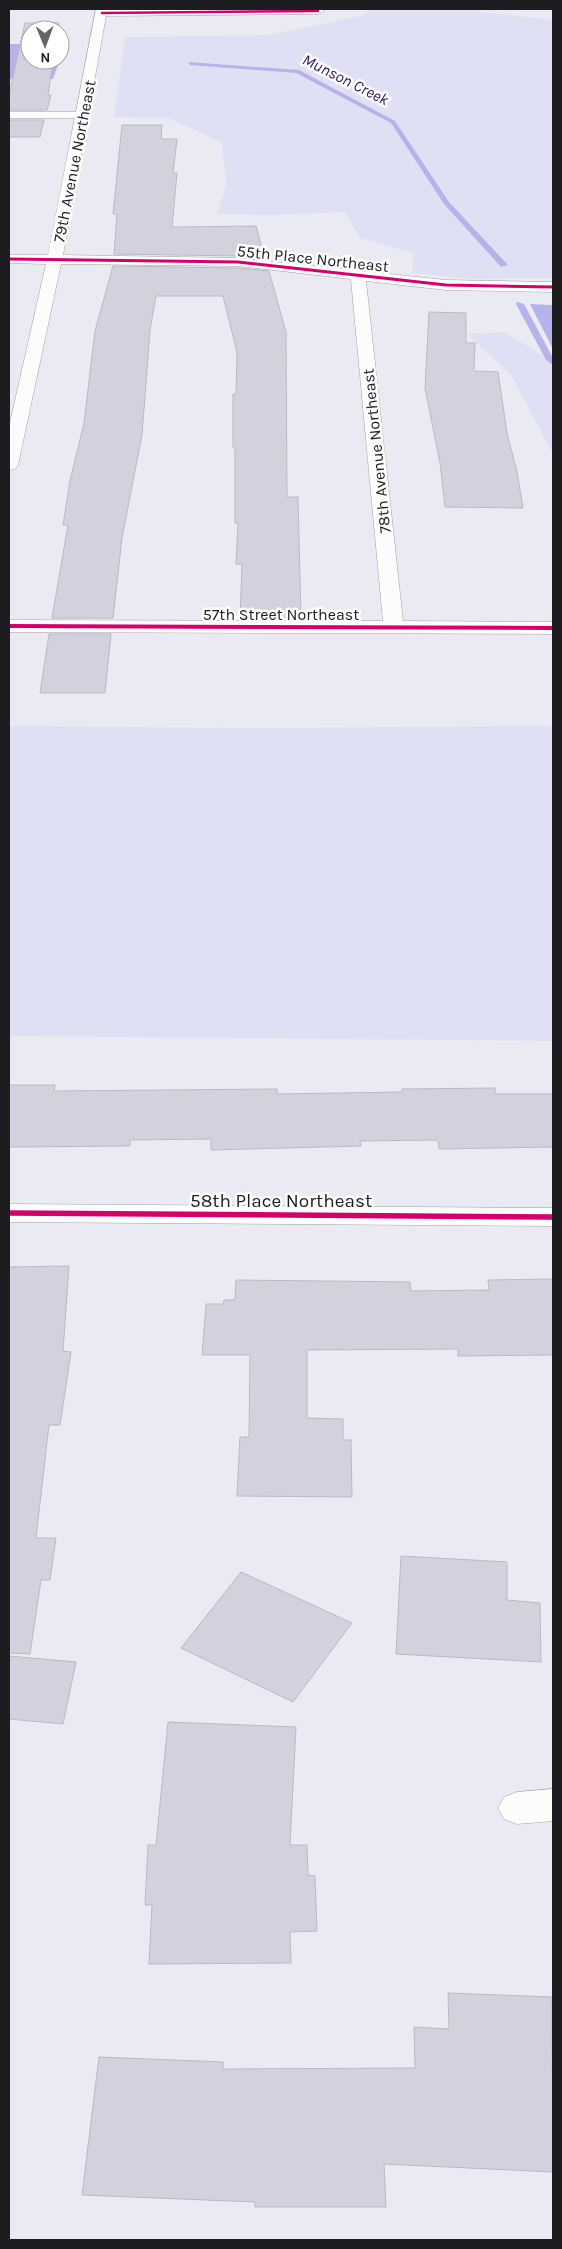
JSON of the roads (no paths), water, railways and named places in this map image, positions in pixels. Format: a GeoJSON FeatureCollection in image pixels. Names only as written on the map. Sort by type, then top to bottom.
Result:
{"type":"FeatureCollection","features":[{"type":"Feature","properties":{"kind":"street"},"geometry":{"type":"LineString","coordinates":[[102,11],[318,11]]}},
{"type":"Feature","properties":{"kind":"street","name":"79th Avenue Northeast"},"geometry":{"type":"LineString","coordinates":[[9,466],[16,400],[55,259],[102,11]]}},
{"type":"Feature","properties":{"kind":"street","name":"55th Place Northeast"},"geometry":{"type":"LineString","coordinates":[[9,259],[238,262],[446,285],[553,287]]}},
{"type":"Feature","properties":{"kind":"street","name":"78th Avenue Northeast"},"geometry":{"type":"LineString","coordinates":[[358,276],[394,626]]}},
{"type":"Feature","properties":{"kind":"street","name":"57th Street Northeast"},"geometry":{"type":"LineString","coordinates":[[9,626],[553,628]]}},
{"type":"Feature","properties":{"kind":"street","name":"58th Place Northeast"},"geometry":{"type":"LineString","coordinates":[[9,1213],[553,1217]]}},
{"type":"Feature","properties":{"kind":"street"},"geometry":{"type":"LineString","coordinates":[[517,1808],[553,1804]]}},
{"type":"Feature","properties":{"kind":"lane"},"geometry":{"type":"LineString","coordinates":[[9,115],[82,115]]}},
{"type":"Feature","properties":{"kind":"water"},"geometry":{"type":"Polygon","coordinates":[[[9,44],[20,44],[20,70],[56,70],[53,79],[9,79],[9,44]]]}},
{"type":"Feature","properties":{"kind":"water"},"geometry":{"type":"Polygon","coordinates":[[[530,304],[553,305],[553,349],[530,304]]]}},
{"type":"Feature","properties":{"kind":"waterway","name":"Munson Creek"},"geometry":{"type":"LineString","coordinates":[[190,63],[297,71],[393,122],[446,203],[504,265]]}},
{"type":"Feature","properties":{"kind":"waterway","name":"Munson Creek"},"geometry":{"type":"LineString","coordinates":[[520,304],[553,363]]}}]}
